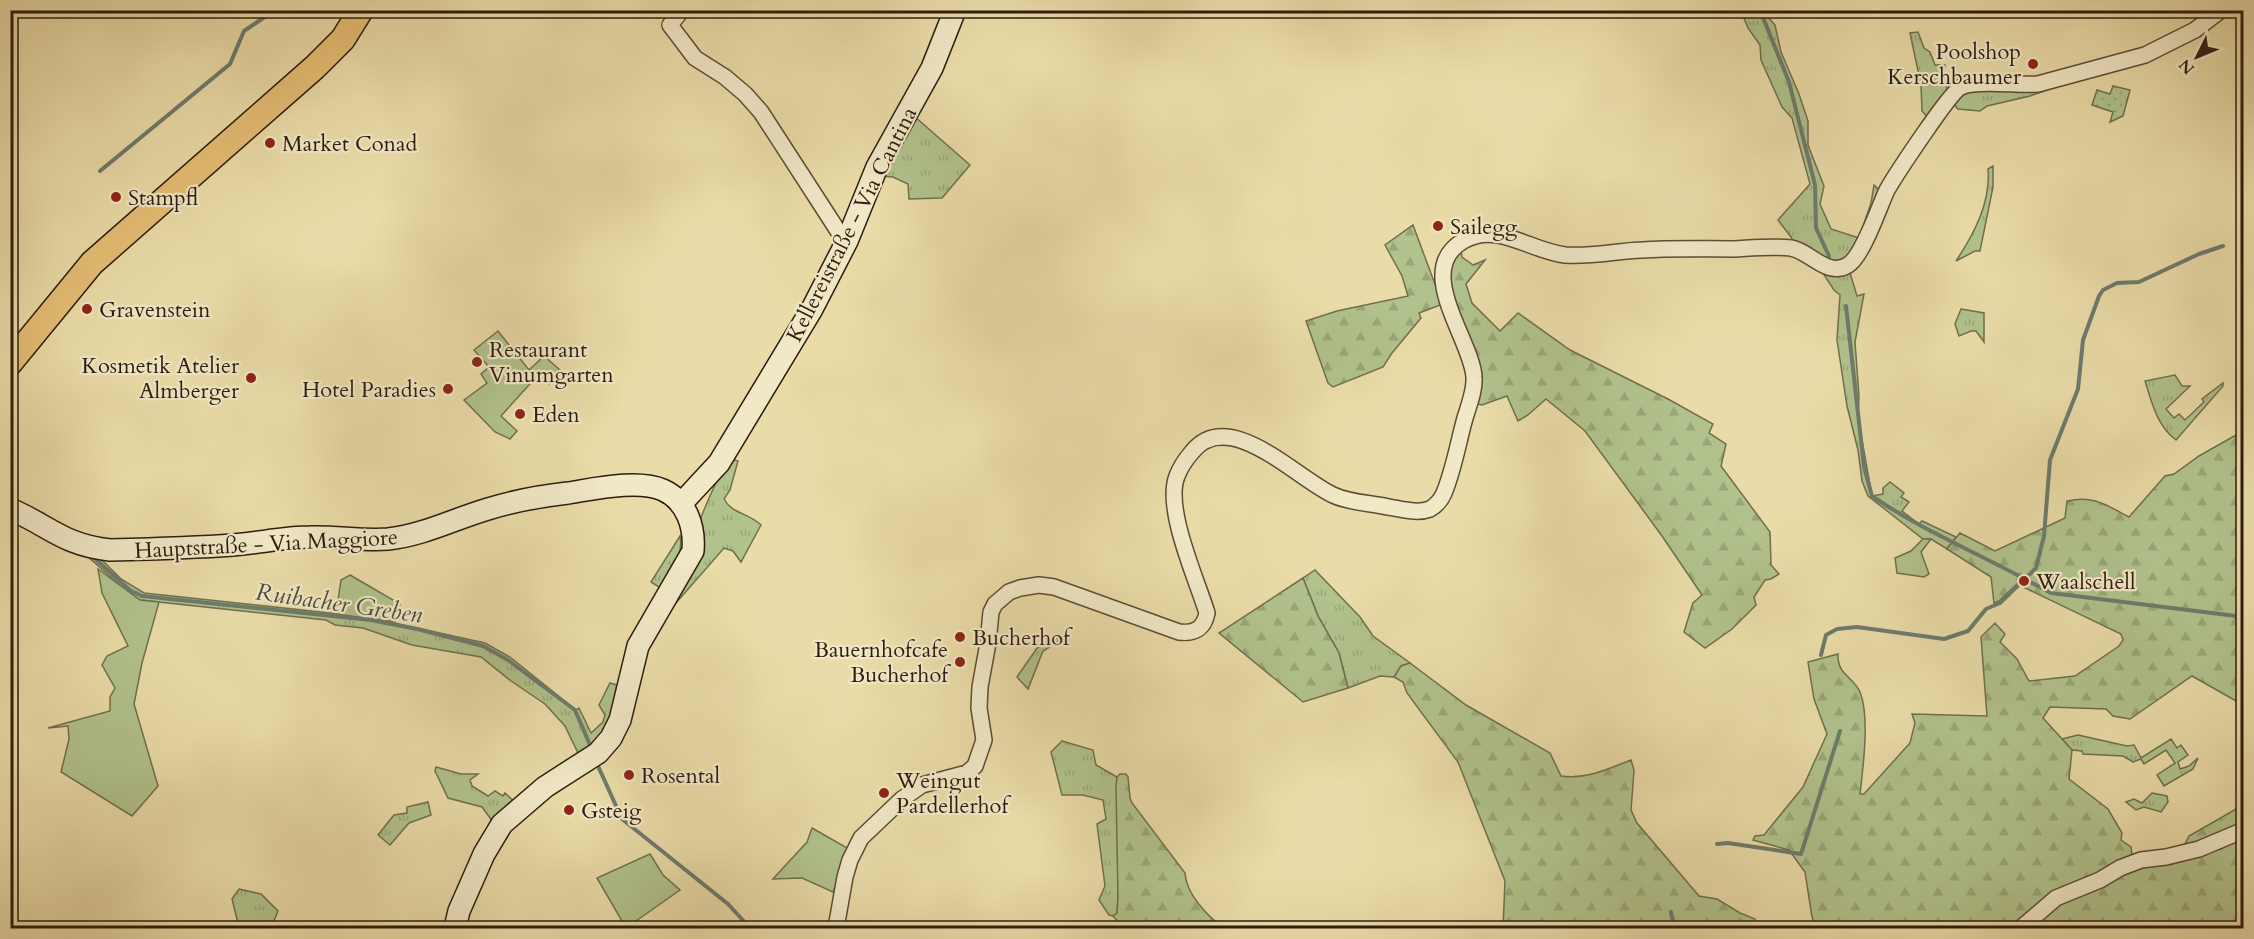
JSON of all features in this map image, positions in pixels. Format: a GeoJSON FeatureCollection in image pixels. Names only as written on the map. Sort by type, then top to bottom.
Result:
{"type":"FeatureCollection","features":[{"type":"Feature","properties":{"kind":"main road"},"geometry":{"type":"LineString","coordinates":[[10,363],[92,263],[315,67],[343,39],[362,10]]}},
{"type":"Feature","properties":{"kind":"street"},"geometry":{"type":"LineString","coordinates":[[682,10],[670,24],[695,58],[745,94],[761,112],[840,234],[847,241]]}},
{"type":"Feature","properties":{"kind":"street","name":"Kellereistraße - Via Cantina"},"geometry":{"type":"LineString","coordinates":[[684,509],[719,463],[812,309],[847,241],[877,167],[932,68],[955,10]]}},
{"type":"Feature","properties":{"kind":"street"},"geometry":{"type":"LineString","coordinates":[[836,928],[845,877],[850,860],[861,838],[902,799],[922,785],[967,773],[975,766],[984,740],[979,708],[991,612],[1001,599],[1020,588],[1039,585],[1054,587],[1179,632],[1188,633],[1199,629],[1204,623],[1207,613],[1181,539],[1174,491],[1176,477],[1189,456],[1204,440],[1233,437],[1244,441],[1342,499],[1413,511],[1421,511],[1437,505],[1443,495],[1452,467],[1474,387],[1473,368],[1450,311],[1444,283],[1446,261],[1453,248],[1460,243],[1474,236],[1493,234],[1561,254],[1589,256],[1641,250],[1795,248],[1825,266],[1835,269],[1842,268],[1858,254],[1889,188],[1942,108],[1954,92],[1962,86],[1975,83],[2023,86],[2038,84],[2138,57],[2195,30],[2221,10]]}},
{"type":"Feature","properties":{"kind":"street","name":"Hauptstraße - Via Maggiore"},"geometry":{"type":"LineString","coordinates":[[15,511],[71,542],[90,548],[110,550],[235,545],[273,539],[312,537],[387,539],[421,533],[498,506],[613,486],[643,486],[663,490],[684,509]]}},
{"type":"Feature","properties":{"kind":"street"},"geometry":{"type":"LineString","coordinates":[[455,928],[459,911],[483,854],[502,824],[545,787],[598,753],[611,738],[620,720],[638,646],[693,551],[694,536],[684,509]]}},
{"type":"Feature","properties":{"kind":"street"},"geometry":{"type":"LineString","coordinates":[[2021,928],[2056,898],[2100,880],[2120,868],[2141,860],[2199,849],[2244,830]]}},
{"type":"Feature","properties":{"kind":"green space"},"geometry":{"type":"Polygon","coordinates":[[[1746,11],[1763,11],[1775,25],[1781,52],[1808,121],[1808,145],[1824,186],[1820,204],[1831,229],[1859,238],[1871,203],[1874,185],[1885,196],[1848,266],[1857,296],[1864,294],[1855,342],[1859,396],[1858,418],[1872,496],[1883,494],[1883,488],[1890,482],[1904,493],[1901,497],[1909,502],[1902,511],[1919,524],[1922,521],[1956,537],[1947,549],[1931,539],[1923,539],[1868,496],[1862,481],[1837,340],[1840,295],[1834,290],[1815,261],[1794,243],[1778,220],[1810,184],[1792,118],[1782,107],[1761,60],[1760,45],[1743,16],[1746,11]]]}},
{"type":"Feature","properties":{"kind":"green space"},"geometry":{"type":"Polygon","coordinates":[[[1918,32],[1924,48],[1930,52],[1935,65],[1945,65],[1943,75],[1950,98],[1954,92],[2065,84],[2030,96],[1987,106],[1980,111],[1958,109],[1949,99],[1933,123],[1922,111],[1921,85],[1910,33],[1918,32]]]}},
{"type":"Feature","properties":{"kind":"green space"},"geometry":{"type":"Polygon","coordinates":[[[2113,86],[2130,90],[2123,116],[2110,122],[2113,112],[2092,105],[2097,90],[2110,94],[2113,86]]]}},
{"type":"Feature","properties":{"kind":"green space"},"geometry":{"type":"Polygon","coordinates":[[[914,116],[970,165],[942,198],[909,199],[908,184],[893,177],[880,176],[914,116]]]}},
{"type":"Feature","properties":{"kind":"green space"},"geometry":{"type":"Polygon","coordinates":[[[1993,166],[1993,187],[1980,251],[1975,251],[1956,261],[1980,217],[1987,194],[1988,169],[1993,166]]]}},
{"type":"Feature","properties":{"kind":"green space"},"geometry":{"type":"Polygon","coordinates":[[[1413,225],[1436,287],[1460,243],[1462,257],[1473,265],[1485,260],[1466,284],[1472,303],[1500,331],[1518,313],[1570,350],[1713,424],[1709,433],[1726,444],[1721,466],[1770,532],[1771,565],[1779,574],[1765,580],[1754,597],[1756,605],[1732,629],[1705,648],[1684,632],[1693,603],[1702,595],[1585,431],[1546,399],[1518,421],[1507,396],[1482,405],[1470,402],[1474,387],[1448,302],[1419,313],[1421,318],[1383,367],[1333,387],[1328,383],[1306,321],[1337,311],[1408,296],[1402,276],[1385,245],[1413,225]]]}},
{"type":"Feature","properties":{"kind":"green space"},"geometry":{"type":"Polygon","coordinates":[[[1961,309],[1984,313],[1984,342],[1976,331],[1959,336],[1955,324],[1961,309]]]}},
{"type":"Feature","properties":{"kind":"green space"},"geometry":{"type":"Polygon","coordinates":[[[498,331],[529,370],[544,356],[560,370],[549,384],[538,375],[501,416],[517,431],[510,439],[495,432],[464,400],[487,383],[481,374],[489,367],[474,350],[498,331]]]}},
{"type":"Feature","properties":{"kind":"green space"},"geometry":{"type":"Polygon","coordinates":[[[2175,375],[2182,386],[2190,386],[2166,409],[2174,418],[2179,414],[2185,420],[2204,402],[2202,399],[2223,383],[2223,386],[2176,440],[2160,421],[2145,381],[2175,375]]]}},
{"type":"Feature","properties":{"kind":"green space"},"geometry":{"type":"Polygon","coordinates":[[[2243,431],[2243,705],[2192,676],[2130,719],[2113,716],[2106,709],[2050,707],[2043,718],[2072,750],[2069,779],[2108,809],[2122,833],[2121,840],[2131,847],[2133,863],[2180,854],[2189,836],[2243,805],[2243,928],[1816,928],[1812,917],[1805,872],[1789,850],[1753,840],[1755,836],[1764,835],[1803,787],[1827,734],[1814,699],[1808,662],[1838,654],[1840,667],[1860,692],[1865,715],[1860,794],[1864,794],[1910,743],[1915,723],[1912,714],[1987,716],[1981,637],[1995,623],[2005,634],[2000,642],[2017,659],[2029,681],[2075,676],[2119,646],[2123,640],[2121,634],[2017,584],[1994,603],[1991,577],[1947,549],[1960,533],[1995,551],[2065,518],[2067,501],[2076,499],[2100,502],[2129,517],[2165,476],[2174,474],[2199,456],[2243,431]]]}},
{"type":"Feature","properties":{"kind":"green space"},"geometry":{"type":"Polygon","coordinates":[[[729,458],[738,461],[730,490],[724,499],[731,508],[761,525],[741,562],[733,551],[724,548],[669,611],[702,514],[729,458]]]}},
{"type":"Feature","properties":{"kind":"green space"},"geometry":{"type":"Polygon","coordinates":[[[680,536],[678,557],[662,589],[651,582],[680,536]]]}},
{"type":"Feature","properties":{"kind":"green space"},"geometry":{"type":"Polygon","coordinates":[[[1923,539],[1931,539],[1921,552],[1929,574],[1924,577],[1897,573],[1895,558],[1911,551],[1923,539]]]}},
{"type":"Feature","properties":{"kind":"green space"},"geometry":{"type":"Polygon","coordinates":[[[71,542],[90,548],[121,579],[144,593],[367,617],[485,643],[510,657],[576,710],[579,708],[591,733],[603,722],[605,715],[599,705],[610,683],[617,685],[610,717],[603,732],[579,755],[565,726],[545,704],[481,657],[412,645],[363,628],[335,625],[326,620],[140,600],[71,542]]]}},
{"type":"Feature","properties":{"kind":"green space"},"geometry":{"type":"Polygon","coordinates":[[[98,569],[140,600],[159,602],[142,663],[134,704],[158,786],[132,816],[61,772],[69,739],[68,726],[48,728],[110,711],[110,697],[115,688],[102,665],[107,656],[128,646],[102,593],[98,569]]]}},
{"type":"Feature","properties":{"kind":"green space"},"geometry":{"type":"Polygon","coordinates":[[[1315,570],[1360,617],[1373,636],[1410,663],[1401,666],[1394,677],[1380,676],[1348,688],[1339,653],[1318,616],[1303,578],[1315,570]]]}},
{"type":"Feature","properties":{"kind":"green space"},"geometry":{"type":"Polygon","coordinates":[[[350,575],[400,604],[395,622],[336,614],[341,580],[350,575]]]}},
{"type":"Feature","properties":{"kind":"green space"},"geometry":{"type":"Polygon","coordinates":[[[1303,578],[1318,616],[1339,653],[1348,688],[1303,702],[1219,633],[1303,578]]]}},
{"type":"Feature","properties":{"kind":"green space"},"geometry":{"type":"Polygon","coordinates":[[[1063,635],[1065,643],[1061,640],[1043,651],[1028,689],[1017,677],[1037,648],[1063,635]]]}},
{"type":"Feature","properties":{"kind":"green space"},"geometry":{"type":"Polygon","coordinates":[[[1410,663],[1466,705],[1550,753],[1561,776],[1588,775],[1631,760],[1634,770],[1631,810],[1637,823],[1699,896],[1717,899],[1755,919],[1758,928],[1503,928],[1505,881],[1458,762],[1407,693],[1403,682],[1394,677],[1401,666],[1410,663]]]}},
{"type":"Feature","properties":{"kind":"green space"},"geometry":{"type":"Polygon","coordinates":[[[2078,735],[2127,746],[2134,745],[2141,758],[2171,739],[2177,748],[2181,745],[2188,755],[2178,762],[2180,769],[2189,766],[2198,758],[2193,769],[2164,786],[2157,775],[2175,763],[2166,750],[2144,764],[2141,759],[2133,762],[2123,756],[2083,754],[2082,751],[2072,750],[2062,739],[2078,735]]]}},
{"type":"Feature","properties":{"kind":"green space"},"geometry":{"type":"Polygon","coordinates":[[[1062,741],[1093,750],[1096,765],[1117,777],[1118,898],[1117,913],[1113,916],[1109,915],[1099,900],[1105,886],[1097,824],[1106,819],[1103,800],[1083,795],[1062,795],[1051,752],[1062,741]]]}},
{"type":"Feature","properties":{"kind":"green space"},"geometry":{"type":"Polygon","coordinates":[[[436,767],[461,774],[478,774],[470,780],[472,786],[488,796],[495,791],[503,796],[505,793],[520,807],[498,829],[482,807],[448,798],[435,771],[436,767]]]}},
{"type":"Feature","properties":{"kind":"green space"},"geometry":{"type":"Polygon","coordinates":[[[1120,774],[1126,774],[1128,777],[1132,803],[1185,873],[1189,889],[1194,897],[1211,918],[1224,928],[1124,928],[1113,916],[1117,913],[1118,898],[1116,786],[1117,777],[1120,774]]]}},
{"type":"Feature","properties":{"kind":"green space"},"geometry":{"type":"Polygon","coordinates":[[[2152,793],[2167,796],[2168,802],[2161,812],[2144,807],[2136,810],[2126,802],[2134,799],[2142,803],[2152,793]]]}},
{"type":"Feature","properties":{"kind":"green space"},"geometry":{"type":"Polygon","coordinates":[[[428,802],[431,815],[409,823],[390,845],[378,835],[394,815],[407,813],[407,807],[428,802]]]}},
{"type":"Feature","properties":{"kind":"green space"},"geometry":{"type":"Polygon","coordinates":[[[812,828],[849,849],[833,892],[802,878],[773,879],[807,842],[812,828]]]}},
{"type":"Feature","properties":{"kind":"green space"},"geometry":{"type":"Polygon","coordinates":[[[650,854],[663,875],[680,890],[626,928],[597,878],[650,854]]]}},
{"type":"Feature","properties":{"kind":"green space"},"geometry":{"type":"Polygon","coordinates":[[[239,889],[261,894],[278,911],[271,928],[237,928],[232,899],[239,889]]]}},
{"type":"Feature","properties":{"kind":"waterway"},"geometry":{"type":"LineString","coordinates":[[100,171],[230,64],[244,31],[275,10]]}},
{"type":"Feature","properties":{"kind":"waterway"},"geometry":{"type":"LineString","coordinates":[[1760,10],[1789,82],[1815,185],[1816,228],[1829,256]]}},
{"type":"Feature","properties":{"kind":"waterway"},"geometry":{"type":"LineString","coordinates":[[2238,241],[2244,239]]}},
{"type":"Feature","properties":{"kind":"waterway"},"geometry":{"type":"LineString","coordinates":[[1821,655],[1826,635],[1837,629],[1857,627],[1944,639],[1968,631],[1986,609],[2000,603],[2036,568],[2044,536],[2050,460],[2078,389],[2083,340],[2099,296],[2103,290],[2117,283],[2139,282],[2199,254],[2223,246]]}},
{"type":"Feature","properties":{"kind":"waterway"},"geometry":{"type":"LineString","coordinates":[[1846,306],[1864,467],[1872,496],[1926,529],[2021,577]]}},
{"type":"Feature","properties":{"kind":"waterway","name":"Ruibacher Greben"},"geometry":{"type":"LineString","coordinates":[[92,556],[131,591],[142,596],[371,620],[483,646],[508,660],[575,710],[590,745]]}},
{"type":"Feature","properties":{"kind":"waterway"},"geometry":{"type":"LineString","coordinates":[[2030,582],[2051,593],[2244,617]]}},
{"type":"Feature","properties":{"kind":"waterway"},"geometry":{"type":"LineString","coordinates":[[1717,844],[1728,843],[1801,854],[1840,731]]}},
{"type":"Feature","properties":{"kind":"waterway","name":"Ruibacher Greben"},"geometry":{"type":"LineString","coordinates":[[598,766],[622,819],[728,904],[750,928]]}},
{"type":"Feature","properties":{"kind":"waterway"},"geometry":{"type":"LineString","coordinates":[[1671,912],[1674,928]]}},
{"type":"Feature","properties":{"kind":"place","name":"Poolshop Kerschbaumer"},"geometry":{"type":"Point","coordinates":[2033,64]}},
{"type":"Feature","properties":{"kind":"place","name":"Market Conad"},"geometry":{"type":"Point","coordinates":[270,143]}},
{"type":"Feature","properties":{"kind":"place","name":"Stampfl"},"geometry":{"type":"Point","coordinates":[116,197]}},
{"type":"Feature","properties":{"kind":"place","name":"Sailegg"},"geometry":{"type":"Point","coordinates":[1438,226]}},
{"type":"Feature","properties":{"kind":"place","name":"Gravenstein"},"geometry":{"type":"Point","coordinates":[87,309]}},
{"type":"Feature","properties":{"kind":"place","name":"Restaurant Vinumgarten"},"geometry":{"type":"Point","coordinates":[477,362]}},
{"type":"Feature","properties":{"kind":"place","name":"Kosmetik Atelier Almberger"},"geometry":{"type":"Point","coordinates":[251,378]}},
{"type":"Feature","properties":{"kind":"place","name":"Hotel Paradies"},"geometry":{"type":"Point","coordinates":[448,389]}},
{"type":"Feature","properties":{"kind":"place","name":"Eden"},"geometry":{"type":"Point","coordinates":[520,414]}},
{"type":"Feature","properties":{"kind":"place","name":"Waalschell"},"geometry":{"type":"Point","coordinates":[2024,581]}},
{"type":"Feature","properties":{"kind":"place","name":"Bucherhof"},"geometry":{"type":"Point","coordinates":[960,637]}},
{"type":"Feature","properties":{"kind":"place","name":"Bauernhofcafe Bucherhof"},"geometry":{"type":"Point","coordinates":[960,662]}},
{"type":"Feature","properties":{"kind":"place","name":"Rosental"},"geometry":{"type":"Point","coordinates":[629,775]}},
{"type":"Feature","properties":{"kind":"place","name":"Weingut Pardellerhof"},"geometry":{"type":"Point","coordinates":[884,793]}},
{"type":"Feature","properties":{"kind":"place","name":"Gsteig"},"geometry":{"type":"Point","coordinates":[569,810]}}]}
